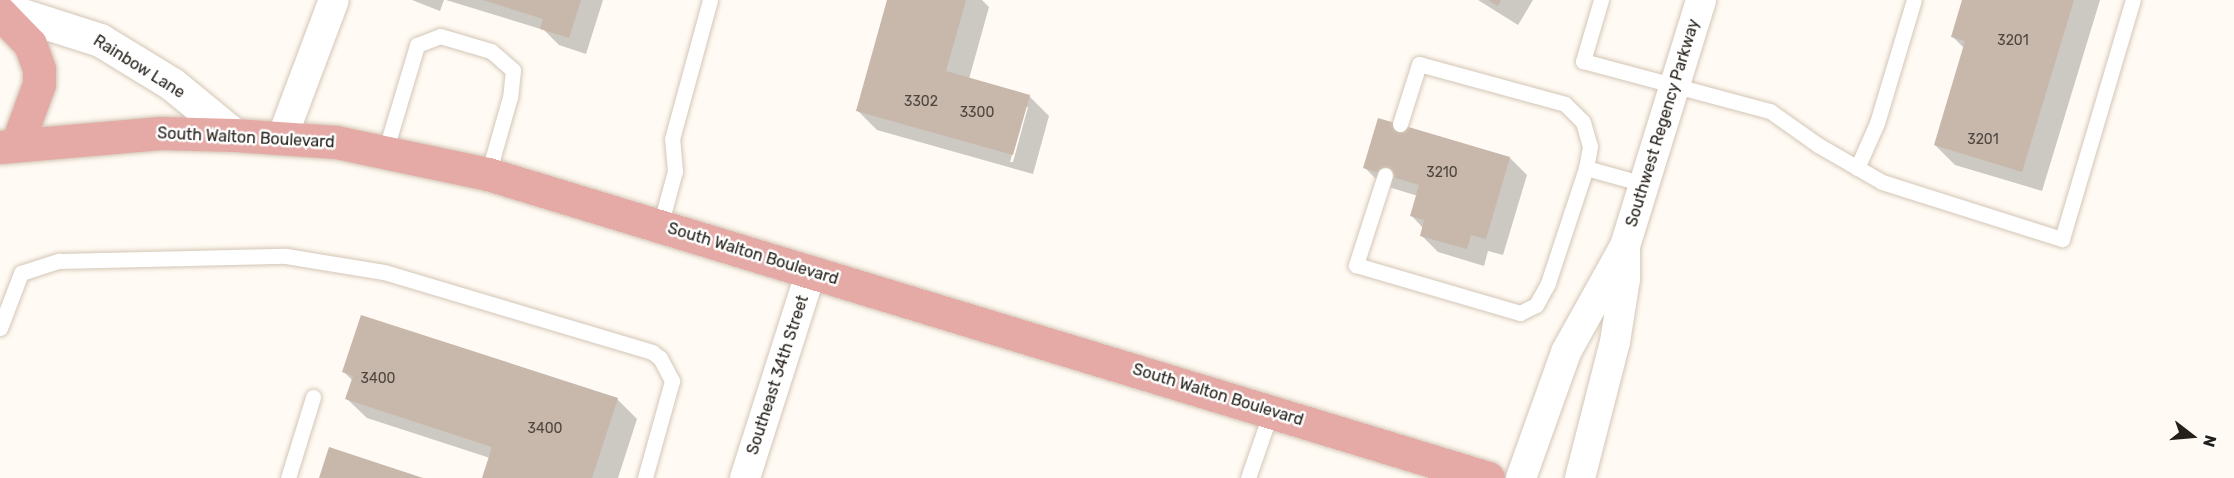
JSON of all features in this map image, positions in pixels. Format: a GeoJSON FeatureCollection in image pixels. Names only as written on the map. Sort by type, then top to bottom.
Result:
{"type":"FeatureCollection","features":[{"type":"Feature","properties":{"kind":"main road"},"geometry":{"type":"LineString","coordinates":[[0,10],[30,44],[39,69],[39,84],[8,146]]}},
{"type":"Feature","properties":{"kind":"main road","name":"South Walton Boulevard"},"geometry":{"type":"LineString","coordinates":[[8,146],[160,133],[234,135],[282,138],[385,152],[488,174],[1488,478]]}},
{"type":"Feature","properties":{"kind":"street"},"geometry":{"type":"LineString","coordinates":[[282,138],[334,0]]}},
{"type":"Feature","properties":{"kind":"street","name":"Southwest Regency Parkway"},"geometry":{"type":"LineString","coordinates":[[1521,478],[1566,352],[1625,246],[1701,0]]}},
{"type":"Feature","properties":{"kind":"street","name":"Rainbow Lane"},"geometry":{"type":"LineString","coordinates":[[0,10],[100,40],[172,84],[234,135]]}},
{"type":"Feature","properties":{"kind":"street","name":"Southwest Regency Parkway"},"geometry":{"type":"LineString","coordinates":[[1580,478],[1615,342],[1625,279],[1625,246]]}},
{"type":"Feature","properties":{"kind":"street","name":"Southeast 34th Street"},"geometry":{"type":"LineString","coordinates":[[745,478],[811,271]]}},
{"type":"Feature","properties":{"kind":"lane"},"geometry":{"type":"LineString","coordinates":[[660,226],[675,171],[672,139],[710,0]]}},
{"type":"Feature","properties":{"kind":"lane"},"geometry":{"type":"LineString","coordinates":[[1601,0],[1583,61],[1770,111],[1882,182],[1936,202],[2062,239],[2133,0]]}},
{"type":"Feature","properties":{"kind":"lane"},"geometry":{"type":"LineString","coordinates":[[1857,168],[1877,123],[1914,0]]}},
{"type":"Feature","properties":{"kind":"lane"},"geometry":{"type":"LineString","coordinates":[[385,152],[417,45],[440,36],[491,51],[513,70],[510,97],[488,174]]}},
{"type":"Feature","properties":{"kind":"lane"},"geometry":{"type":"LineString","coordinates":[[1385,175],[1356,265],[1520,313],[1536,305],[1548,283],[1586,168],[1590,146],[1583,122],[1565,104],[1419,64],[1400,124]]}},
{"type":"Feature","properties":{"kind":"lane"},"geometry":{"type":"LineString","coordinates":[[1586,168],[1644,184]]}},
{"type":"Feature","properties":{"kind":"lane"},"geometry":{"type":"LineString","coordinates":[[0,328],[21,273],[59,261],[286,256],[384,272],[652,352],[660,358],[672,381],[645,478]]}},
{"type":"Feature","properties":{"kind":"lane"},"geometry":{"type":"LineString","coordinates":[[288,478],[313,397]]}},
{"type":"Feature","properties":{"kind":"lane"},"geometry":{"type":"LineString","coordinates":[[1248,478],[1271,412]]}},
{"type":"Feature","properties":{"kind":"building"},"geometry":{"type":"Polygon","coordinates":[[[483,0],[581,0],[569,38],[540,29],[543,19],[483,0]]]}},
{"type":"Feature","properties":{"kind":"building"},"geometry":{"type":"Polygon","coordinates":[[[887,0],[966,0],[946,71],[1030,95],[1013,155],[856,111],[887,0]]]}},
{"type":"Feature","properties":{"kind":"building"},"geometry":{"type":"Polygon","coordinates":[[[1488,0],[1501,0],[1498,6],[1488,0]]]}},
{"type":"Feature","properties":{"kind":"building"},"geometry":{"type":"Polygon","coordinates":[[[1962,0],[2074,0],[2022,172],[1934,145],[1965,41],[1951,37],[1962,0]]]}},
{"type":"Feature","properties":{"kind":"building"},"geometry":{"type":"Polygon","coordinates":[[[1378,118],[1510,157],[1486,239],[1471,235],[1467,249],[1420,236],[1424,220],[1410,216],[1419,185],[1363,168],[1378,118]]]}},
{"type":"Feature","properties":{"kind":"building"},"geometry":{"type":"Polygon","coordinates":[[[361,315],[618,398],[592,478],[482,478],[492,447],[345,399],[353,376],[342,372],[361,315]]]}},
{"type":"Feature","properties":{"kind":"building"},"geometry":{"type":"Polygon","coordinates":[[[329,447],[423,478],[319,478],[329,447]]]}}]}
